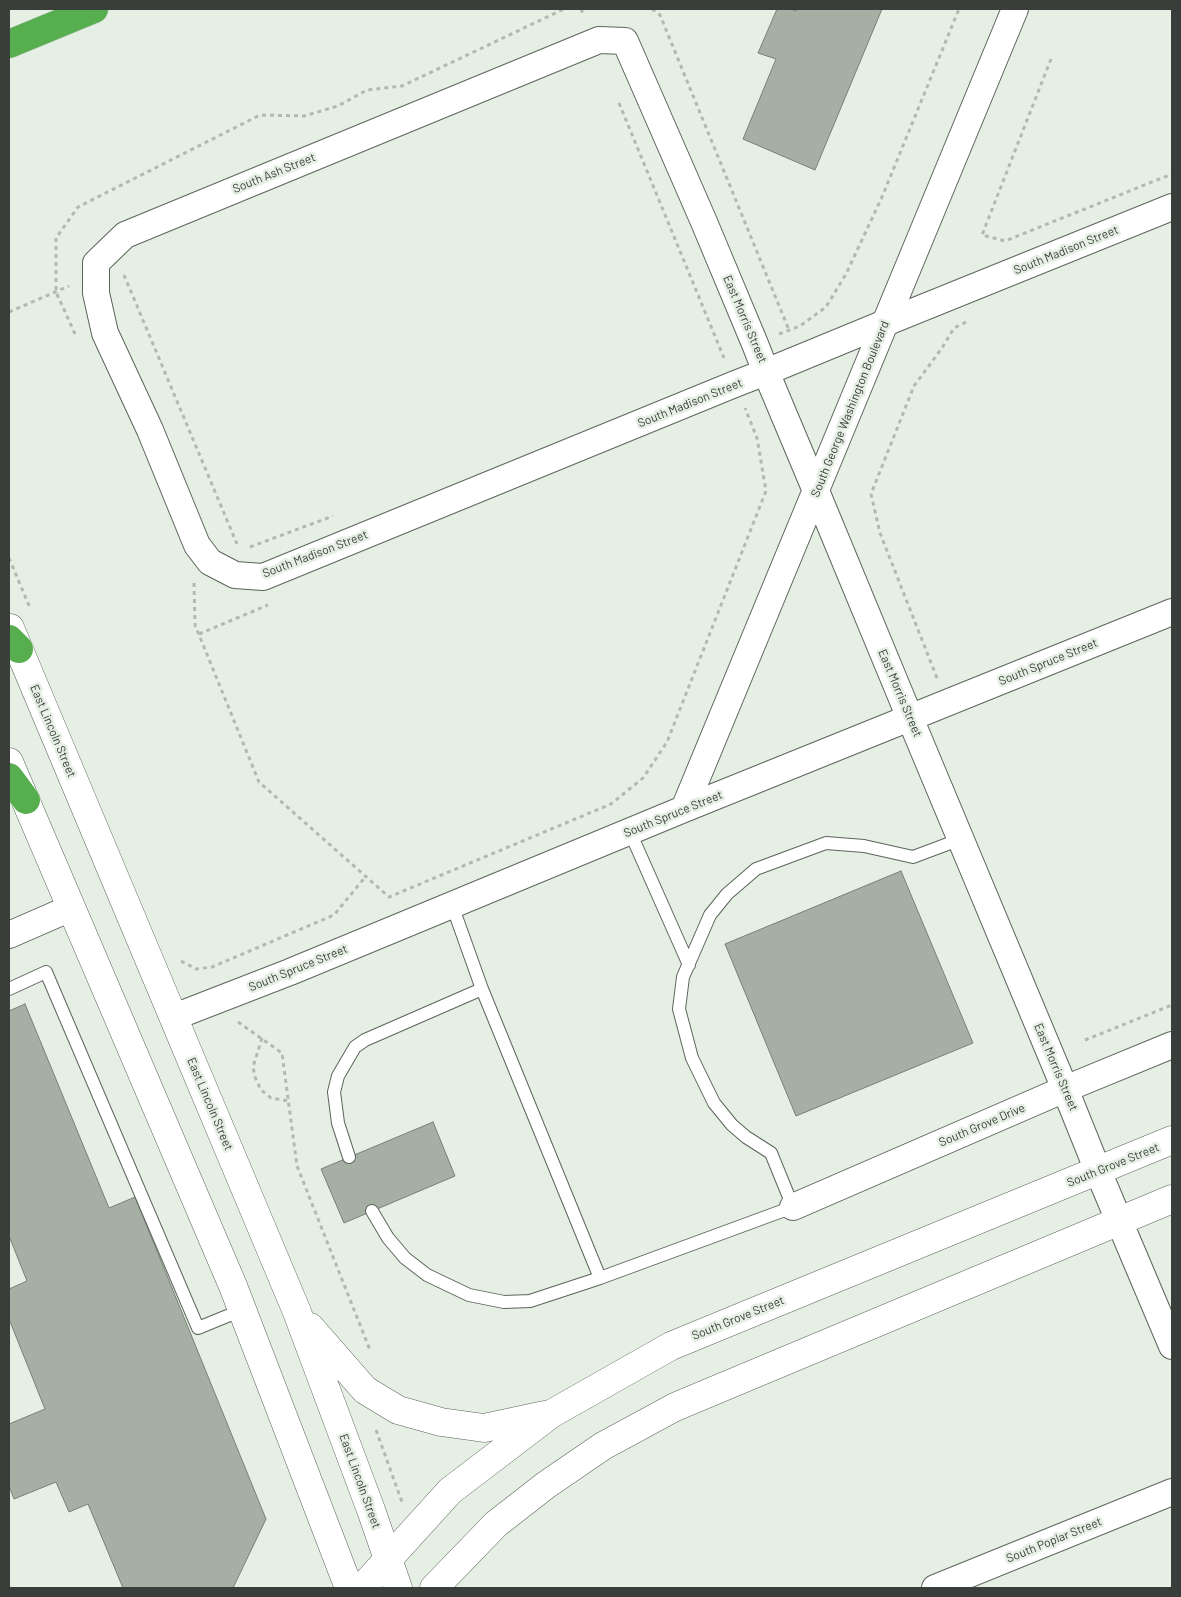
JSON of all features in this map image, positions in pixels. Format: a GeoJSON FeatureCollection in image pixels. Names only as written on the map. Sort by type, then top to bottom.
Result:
{"type":"FeatureCollection","features":[{"type":"Feature","properties":{"kind":"highway"},"geometry":{"type":"LineString","coordinates":[[9,44],[94,9]]}},
{"type":"Feature","properties":{"kind":"highway"},"geometry":{"type":"LineString","coordinates":[[9,776],[26,800]]}},
{"type":"Feature","properties":{"kind":"street","name":"South George Washington Boulevard"},"geometry":{"type":"LineString","coordinates":[[684,809],[1015,9]]}},
{"type":"Feature","properties":{"kind":"street","name":"South Ash Street"},"geometry":{"type":"LineString","coordinates":[[237,563],[210,562],[197,545],[150,430],[105,333],[96,293],[96,263],[124,235],[594,41],[625,41]]}},
{"type":"Feature","properties":{"kind":"street","name":"East Morris Street"},"geometry":{"type":"LineString","coordinates":[[625,41],[704,222],[1172,1346]]}},
{"type":"Feature","properties":{"kind":"street","name":"South Madison Street"},"geometry":{"type":"LineString","coordinates":[[237,563],[263,577],[1172,207]]}},
{"type":"Feature","properties":{"kind":"street","name":"South Spruce Street"},"geometry":{"type":"LineString","coordinates":[[174,1017],[290,972],[684,809],[1172,612]]}},
{"type":"Feature","properties":{"kind":"street","name":"East Lincoln Street"},"geometry":{"type":"LineString","coordinates":[[12,638],[298,1312],[398,1588]]}},
{"type":"Feature","properties":{"kind":"street"},"geometry":{"type":"LineString","coordinates":[[9,762],[242,1310],[349,1588]]}},
{"type":"Feature","properties":{"kind":"street"},"geometry":{"type":"LineString","coordinates":[[9,935],[71,908]]}},
{"type":"Feature","properties":{"kind":"street","name":"South Grove Drive"},"geometry":{"type":"LineString","coordinates":[[793,1206],[1065,1089],[1172,1046]]}},
{"type":"Feature","properties":{"kind":"street","name":"South Grove Street"},"geometry":{"type":"LineString","coordinates":[[362,1588],[450,1491],[551,1414],[671,1346],[1172,1140]]}},
{"type":"Feature","properties":{"kind":"street"},"geometry":{"type":"LineString","coordinates":[[434,1588],[496,1524],[546,1485],[603,1446],[675,1407],[1172,1199]]}},
{"type":"Feature","properties":{"kind":"street"},"geometry":{"type":"LineString","coordinates":[[298,1312],[365,1390],[398,1410],[441,1422],[484,1428],[551,1414]]}},
{"type":"Feature","properties":{"kind":"street","name":"South Poplar Street"},"geometry":{"type":"LineString","coordinates":[[935,1588],[1172,1492]]}},
{"type":"Feature","properties":{"kind":"lane"},"geometry":{"type":"LineString","coordinates":[[630,832],[688,965]]}},
{"type":"Feature","properties":{"kind":"lane"},"geometry":{"type":"LineString","coordinates":[[372,1211],[388,1238],[405,1258],[427,1275],[469,1295],[504,1302],[530,1301],[600,1278],[793,1206],[771,1153],[746,1137],[732,1125],[714,1102],[692,1058],[679,1009],[683,977],[710,915],[727,894],[756,869],[826,843],[864,846],[913,857],[961,839]]}},
{"type":"Feature","properties":{"kind":"lane"},"geometry":{"type":"LineString","coordinates":[[452,905],[482,988],[600,1278]]}},
{"type":"Feature","properties":{"kind":"lane"},"geometry":{"type":"LineString","coordinates":[[9,989],[46,972],[198,1328],[242,1310]]}},
{"type":"Feature","properties":{"kind":"lane"},"geometry":{"type":"LineString","coordinates":[[349,1157],[338,1122],[334,1092],[338,1076],[355,1047],[365,1040],[482,988]]}},
{"type":"Feature","properties":{"kind":"path"},"geometry":{"type":"LineString","coordinates":[[76,336],[56,292],[56,238],[78,207],[260,115],[304,116],[338,106],[367,90],[402,86],[564,9]]}},
{"type":"Feature","properties":{"kind":"path"},"geometry":{"type":"LineString","coordinates":[[581,9],[594,41]]}},
{"type":"Feature","properties":{"kind":"path"},"geometry":{"type":"LineString","coordinates":[[652,9],[660,16],[789,330]]}},
{"type":"Feature","properties":{"kind":"path"},"geometry":{"type":"LineString","coordinates":[[1051,59],[982,235],[1005,241],[1172,174]]}},
{"type":"Feature","properties":{"kind":"path"},"geometry":{"type":"LineString","coordinates":[[194,582],[195,625],[259,782],[389,897],[611,804],[643,778],[667,742],[766,491],[757,438],[616,94]]}},
{"type":"Feature","properties":{"kind":"path"},"geometry":{"type":"LineString","coordinates":[[122,270],[237,563]]}},
{"type":"Feature","properties":{"kind":"path"},"geometry":{"type":"LineString","coordinates":[[9,312],[69,286]]}},
{"type":"Feature","properties":{"kind":"path"},"geometry":{"type":"LineString","coordinates":[[947,703],[880,533],[871,494],[914,386],[954,328],[969,321]]}},
{"type":"Feature","properties":{"kind":"path"},"geometry":{"type":"LineString","coordinates":[[249,547],[342,513]]}},
{"type":"Feature","properties":{"kind":"path"},"geometry":{"type":"LineString","coordinates":[[212,967],[334,915],[366,876]]}},
{"type":"Feature","properties":{"kind":"path"},"geometry":{"type":"LineString","coordinates":[[1085,1040],[1172,1005]]}},
{"type":"Feature","properties":{"kind":"path"},"geometry":{"type":"LineString","coordinates":[[238,1021],[282,1053],[297,1166],[372,1357]]}},
{"type":"Feature","properties":{"kind":"path"},"geometry":{"type":"LineString","coordinates":[[262,1038],[253,1067],[254,1077],[261,1090],[271,1098],[289,1101]]}},
{"type":"Feature","properties":{"kind":"path"},"geometry":{"type":"LineString","coordinates":[[373,1423],[403,1503]]}},
{"type":"Feature","properties":{"kind":"building"},"geometry":{"type":"Polygon","coordinates":[[[777,9],[796,11],[797,9],[882,9],[815,170],[743,139],[776,59],[758,53],[777,9]]]}},
{"type":"Feature","properties":{"kind":"building"},"geometry":{"type":"Polygon","coordinates":[[[901,871],[973,1043],[796,1116],[725,944],[901,871]]]}},
{"type":"Feature","properties":{"kind":"building"},"geometry":{"type":"Polygon","coordinates":[[[25,1004],[109,1208],[135,1197],[266,1519],[233,1588],[123,1588],[88,1504],[69,1512],[56,1482],[14,1499],[9,1486],[9,1424],[45,1409],[9,1319],[9,1289],[27,1281],[9,1236],[9,1011],[25,1004]]]}},
{"type":"Feature","properties":{"kind":"building"},"geometry":{"type":"Polygon","coordinates":[[[433,1122],[455,1176],[344,1223],[321,1169],[433,1122]]]}}]}
